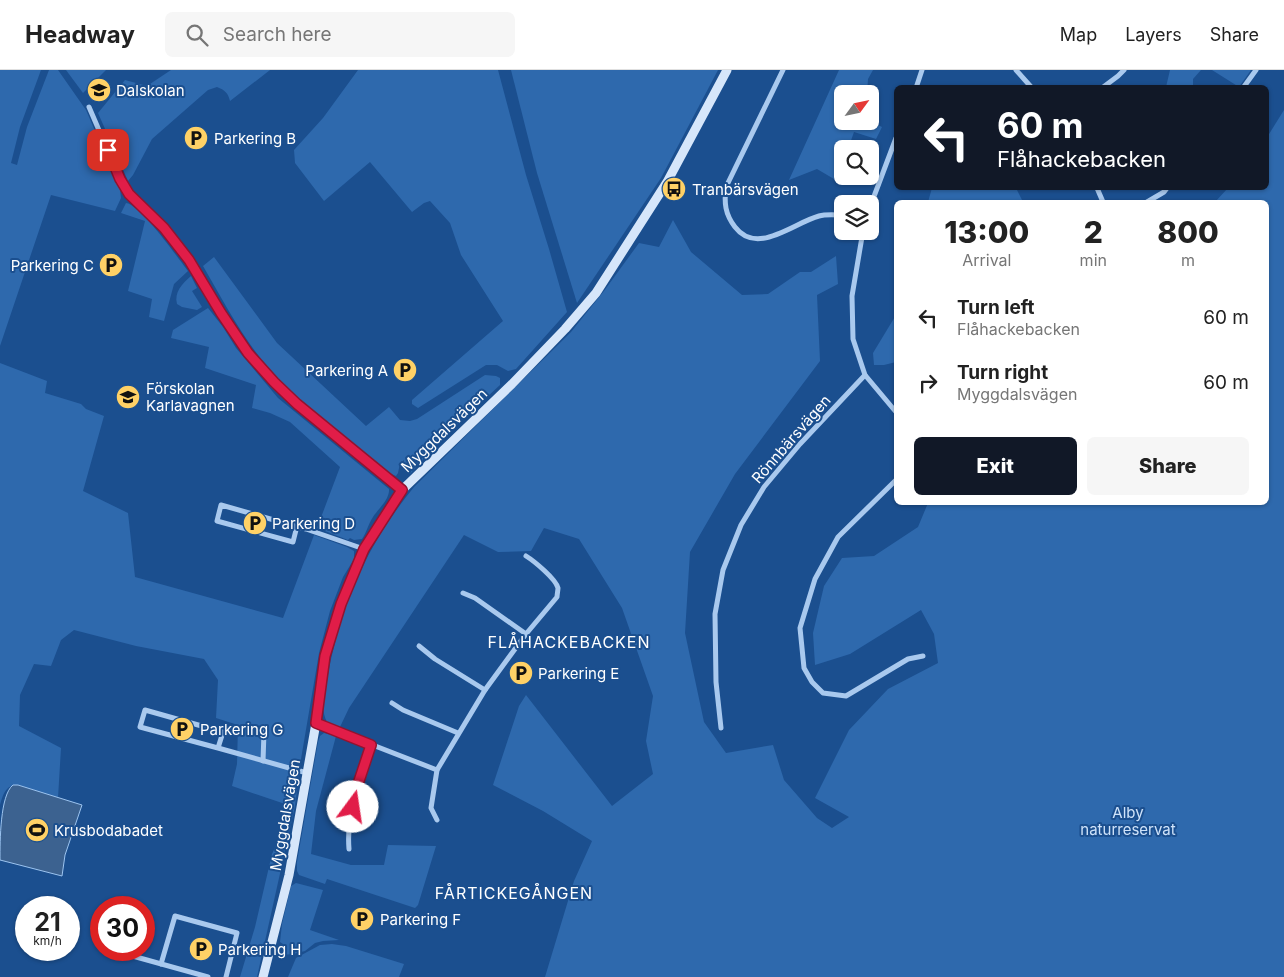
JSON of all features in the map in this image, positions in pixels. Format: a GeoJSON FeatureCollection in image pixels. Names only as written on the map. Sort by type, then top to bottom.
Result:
{"type":"FeatureCollection","features":[{"type":"Feature","properties":{"kind":"street","name":"Myggdalsvägen"},"geometry":{"type":"LineString","coordinates":[[263,977],[289,875],[316,723],[325,656],[341,604],[364,549],[402,490],[512,384],[565,329],[596,293],[667,182],[727,70]]}},
{"type":"Feature","properties":{"kind":"street"},"geometry":{"type":"LineString","coordinates":[[783,70],[726,187],[724,202],[728,218],[740,234],[751,240],[770,238],[821,215],[834,215]]}},
{"type":"Feature","properties":{"kind":"street"},"geometry":{"type":"LineString","coordinates":[[917,85],[922,70]]}},
{"type":"Feature","properties":{"kind":"street"},"geometry":{"type":"LineString","coordinates":[[1016,70],[1029,85]]}},
{"type":"Feature","properties":{"kind":"street"},"geometry":{"type":"LineString","coordinates":[[1106,85],[1124,70]]}},
{"type":"Feature","properties":{"kind":"street"},"geometry":{"type":"LineString","coordinates":[[1245,85],[1256,70]]}},
{"type":"Feature","properties":{"kind":"street"},"geometry":{"type":"LineString","coordinates":[[89,107],[120,179],[129,194],[164,228],[189,260],[248,353],[297,404],[402,490]]}},
{"type":"Feature","properties":{"kind":"street"},"geometry":{"type":"LineString","coordinates":[[875,195],[894,143]]}},
{"type":"Feature","properties":{"kind":"street"},"geometry":{"type":"LineString","coordinates":[[1150,200],[1166,190]]}},
{"type":"Feature","properties":{"kind":"street"},"geometry":{"type":"LineString","coordinates":[[861,240],[852,296],[853,339],[864,375],[894,410]]}},
{"type":"Feature","properties":{"kind":"street","name":"Rönnbärsvägen"},"geometry":{"type":"LineString","coordinates":[[721,728],[716,682],[715,614],[723,570],[741,525],[764,488],[800,444],[864,375]]}},
{"type":"Feature","properties":{"kind":"street"},"geometry":{"type":"LineString","coordinates":[[894,482],[838,538],[815,579],[800,628],[804,668],[812,682],[824,693],[846,696],[908,659],[923,656]]}},
{"type":"Feature","properties":{"kind":"street"},"geometry":{"type":"LineString","coordinates":[[297,526],[293,542],[217,521],[221,505],[297,526],[364,549]]}},
{"type":"Feature","properties":{"kind":"street"},"geometry":{"type":"LineString","coordinates":[[437,820],[431,808],[437,770],[485,690],[526,634],[557,597],[558,589],[555,583],[535,562],[526,556]]}},
{"type":"Feature","properties":{"kind":"street"},"geometry":{"type":"LineString","coordinates":[[464,593],[475,598],[526,634]]}},
{"type":"Feature","properties":{"kind":"street"},"geometry":{"type":"LineString","coordinates":[[419,646],[435,659],[485,690]]}},
{"type":"Feature","properties":{"kind":"street"},"geometry":{"type":"LineString","coordinates":[[392,703],[403,710],[458,733]]}},
{"type":"Feature","properties":{"kind":"street"},"geometry":{"type":"LineString","coordinates":[[218,748],[223,732],[145,710],[140,727],[307,773]]}},
{"type":"Feature","properties":{"kind":"street"},"geometry":{"type":"LineString","coordinates":[[316,723],[437,770]]}},
{"type":"Feature","properties":{"kind":"street"},"geometry":{"type":"LineString","coordinates":[[263,761],[264,732]]}},
{"type":"Feature","properties":{"kind":"street"},"geometry":{"type":"LineString","coordinates":[[348,849],[348,836],[355,793],[371,745]]}},
{"type":"Feature","properties":{"kind":"street"},"geometry":{"type":"LineString","coordinates":[[161,964],[175,916],[237,933],[226,977]]}},
{"type":"Feature","properties":{"kind":"street"},"geometry":{"type":"LineString","coordinates":[[150,961],[208,977]]}},
{"type":"Feature","properties":{"kind":"green space"},"geometry":{"type":"Polygon","coordinates":[[[0,70],[41,70],[20,127],[11,163],[17,165],[27,127],[49,70],[58,70],[86,110],[120,189],[121,198],[115,211],[51,195],[0,346],[0,70]]]}},
{"type":"Feature","properties":{"kind":"green space"},"geometry":{"type":"Polygon","coordinates":[[[66,70],[106,70],[83,93],[66,70]]]}},
{"type":"Feature","properties":{"kind":"green space"},"geometry":{"type":"Polygon","coordinates":[[[171,70],[270,70],[230,101],[226,92],[220,88],[208,90],[152,139],[128,181],[98,113],[125,80],[147,86],[171,70]]]}},
{"type":"Feature","properties":{"kind":"green space"},"geometry":{"type":"Polygon","coordinates":[[[358,70],[498,70],[526,175],[567,312],[516,369],[508,371],[497,365],[486,365],[418,408],[412,404],[412,400],[503,321],[461,255],[450,223],[430,201],[412,212],[370,162],[324,201],[295,163],[294,150],[323,118],[358,70]]]}},
{"type":"Feature","properties":{"kind":"green space"},"geometry":{"type":"Polygon","coordinates":[[[511,70],[718,70],[661,178],[577,303],[537,173],[511,70]]]}},
{"type":"Feature","properties":{"kind":"green space"},"geometry":{"type":"Polygon","coordinates":[[[839,70],[873,70],[868,79],[868,85],[834,85],[834,130],[879,130],[879,126],[882,127],[876,139],[854,132],[851,140],[834,140],[834,179],[817,169],[789,180],[839,70]]]}},
{"type":"Feature","properties":{"kind":"green space"},"geometry":{"type":"Polygon","coordinates":[[[1170,70],[1201,70],[1193,79],[1193,85],[1166,85],[1170,70]]]}},
{"type":"Feature","properties":{"kind":"green space"},"geometry":{"type":"Polygon","coordinates":[[[1212,70],[1251,70],[1240,85],[1236,85],[1212,70]]]}},
{"type":"Feature","properties":{"kind":"green space","name":"Alby naturreservat"},"geometry":{"type":"Polygon","coordinates":[[[1284,110],[1284,977],[545,977],[574,881],[592,841],[543,811],[493,785],[519,706],[526,695],[612,806],[653,774],[646,741],[653,696],[622,608],[579,539],[544,528],[531,551],[498,552],[464,535],[349,708],[340,727],[327,722],[323,707],[324,697],[332,654],[347,603],[357,578],[382,531],[414,487],[571,332],[639,243],[659,247],[673,220],[691,252],[742,295],[768,294],[800,272],[811,272],[836,256],[838,284],[817,295],[820,361],[735,474],[690,552],[685,633],[704,722],[726,753],[773,745],[784,780],[817,818],[832,828],[849,817],[815,798],[849,730],[888,689],[938,663],[934,634],[921,610],[850,654],[815,665],[813,633],[824,586],[842,558],[874,556],[918,527],[927,505],[1269,505],[1269,200],[1217,200],[1226,190],[1269,190],[1269,134],[1284,110]]]}},
{"type":"Feature","properties":{"kind":"green space"},"geometry":{"type":"Polygon","coordinates":[[[931,190],[1017,190],[1022,200],[929,200],[931,190]]]}},
{"type":"Feature","properties":{"kind":"green space"},"geometry":{"type":"Polygon","coordinates":[[[126,203],[140,212],[168,244],[188,271],[174,284],[164,321],[149,317],[152,299],[128,291],[145,221],[121,213],[126,203]]]}},
{"type":"Feature","properties":{"kind":"green space"},"geometry":{"type":"Polygon","coordinates":[[[214,257],[277,343],[366,426],[389,407],[400,420],[410,421],[417,419],[485,375],[500,378],[500,385],[446,435],[410,474],[404,469],[404,460],[400,463],[396,476],[391,474],[310,410],[280,381],[249,342],[203,266],[214,257]]]}},
{"type":"Feature","properties":{"kind":"green space"},"geometry":{"type":"Polygon","coordinates":[[[191,276],[197,288],[192,291],[202,307],[197,310],[182,307],[177,304],[176,300],[182,285],[191,276]]]}},
{"type":"Feature","properties":{"kind":"green space"},"geometry":{"type":"Polygon","coordinates":[[[208,308],[236,348],[278,398],[389,489],[386,500],[371,520],[362,539],[354,540],[350,538],[348,540],[317,528],[340,467],[290,422],[270,413],[252,408],[256,385],[205,368],[209,347],[171,338],[173,330],[208,308]]]}},
{"type":"Feature","properties":{"kind":"green space"},"geometry":{"type":"Polygon","coordinates":[[[894,318],[894,362],[874,365],[873,353],[894,318]]]}},
{"type":"Feature","properties":{"kind":"green space"},"geometry":{"type":"Polygon","coordinates":[[[0,363],[47,381],[45,393],[81,404],[86,409],[104,416],[83,491],[128,513],[135,577],[283,618],[314,535],[354,551],[354,559],[343,577],[330,611],[319,653],[295,806],[257,977],[240,977],[255,927],[272,854],[294,807],[232,786],[237,764],[238,725],[216,718],[218,680],[204,659],[136,646],[74,630],[61,640],[51,666],[34,664],[20,695],[19,726],[61,748],[58,798],[14,785],[5,791],[0,805],[0,363]]]}},
{"type":"Feature","properties":{"kind":"green space"},"geometry":{"type":"Polygon","coordinates":[[[324,733],[336,736],[316,811],[311,854],[351,865],[384,865],[388,845],[436,846],[418,905],[415,908],[327,879],[325,884],[299,875],[297,862],[318,742],[320,736],[324,733]]]}},
{"type":"Feature","properties":{"kind":"green space"},"geometry":{"type":"Polygon","coordinates":[[[296,883],[323,890],[310,930],[339,940],[315,943],[305,951],[282,955],[283,944],[280,942],[282,924],[291,886],[296,883]]]}},
{"type":"Feature","properties":{"kind":"green space"},"geometry":{"type":"Polygon","coordinates":[[[320,945],[346,946],[404,964],[399,977],[288,977],[296,958],[320,945]]]}},
{"type":"Feature","properties":{"kind":"shaded area","name":"Krusbodabadet"},"geometry":{"type":"Polygon","coordinates":[[[13,785],[82,805],[65,855],[62,876],[0,860],[3,808],[5,798],[13,785]]]}},
{"type":"Feature","properties":{"kind":"place","name":"Dalskolan"},"geometry":{"type":"Point","coordinates":[99,90]}},
{"type":"Feature","properties":{"kind":"place","name":"Parkering B"},"geometry":{"type":"Point","coordinates":[196,138]}},
{"type":"Feature","properties":{"kind":"place","name":"Tranbärsvägen"},"geometry":{"type":"Point","coordinates":[674,189]}},
{"type":"Feature","properties":{"kind":"place","name":"Parkering C"},"geometry":{"type":"Point","coordinates":[111,265]}},
{"type":"Feature","properties":{"kind":"place","name":"Parkering A"},"geometry":{"type":"Point","coordinates":[405,370]}},
{"type":"Feature","properties":{"kind":"place","name":"Förskolan Karlavagnen"},"geometry":{"type":"Point","coordinates":[128,397]}},
{"type":"Feature","properties":{"kind":"place","name":"Parkering D"},"geometry":{"type":"Point","coordinates":[255,523]}},
{"type":"Feature","properties":{"kind":"place","name":"Parkering E"},"geometry":{"type":"Point","coordinates":[521,673]}},
{"type":"Feature","properties":{"kind":"place","name":"Parkering G"},"geometry":{"type":"Point","coordinates":[182,729]}},
{"type":"Feature","properties":{"kind":"place","name":"Krusbodabadet"},"geometry":{"type":"Point","coordinates":[37,830]}},
{"type":"Feature","properties":{"kind":"place","name":"Parkering F"},"geometry":{"type":"Point","coordinates":[362,919]}},
{"type":"Feature","properties":{"kind":"place","name":"Parkering H"},"geometry":{"type":"Point","coordinates":[201,949]}},
{"type":"Feature","properties":{"kind":"district","name":"FLÅHACKEBACKEN"},"geometry":{"type":"Point","coordinates":[569,642]}},
{"type":"Feature","properties":{"kind":"district","name":"FÅRTICKEGÅNGEN"},"geometry":{"type":"Point","coordinates":[514,893]}},
{"type":"Feature","properties":{"kind":"route"},"geometry":{"type":"LineString","coordinates":[[108,150],[120,179],[129,194],[164,228],[189,260],[248,353],[297,404],[402,490],[364,549],[341,604],[325,656],[316,723],[371,745],[355,793],[353,807]]}}]}
